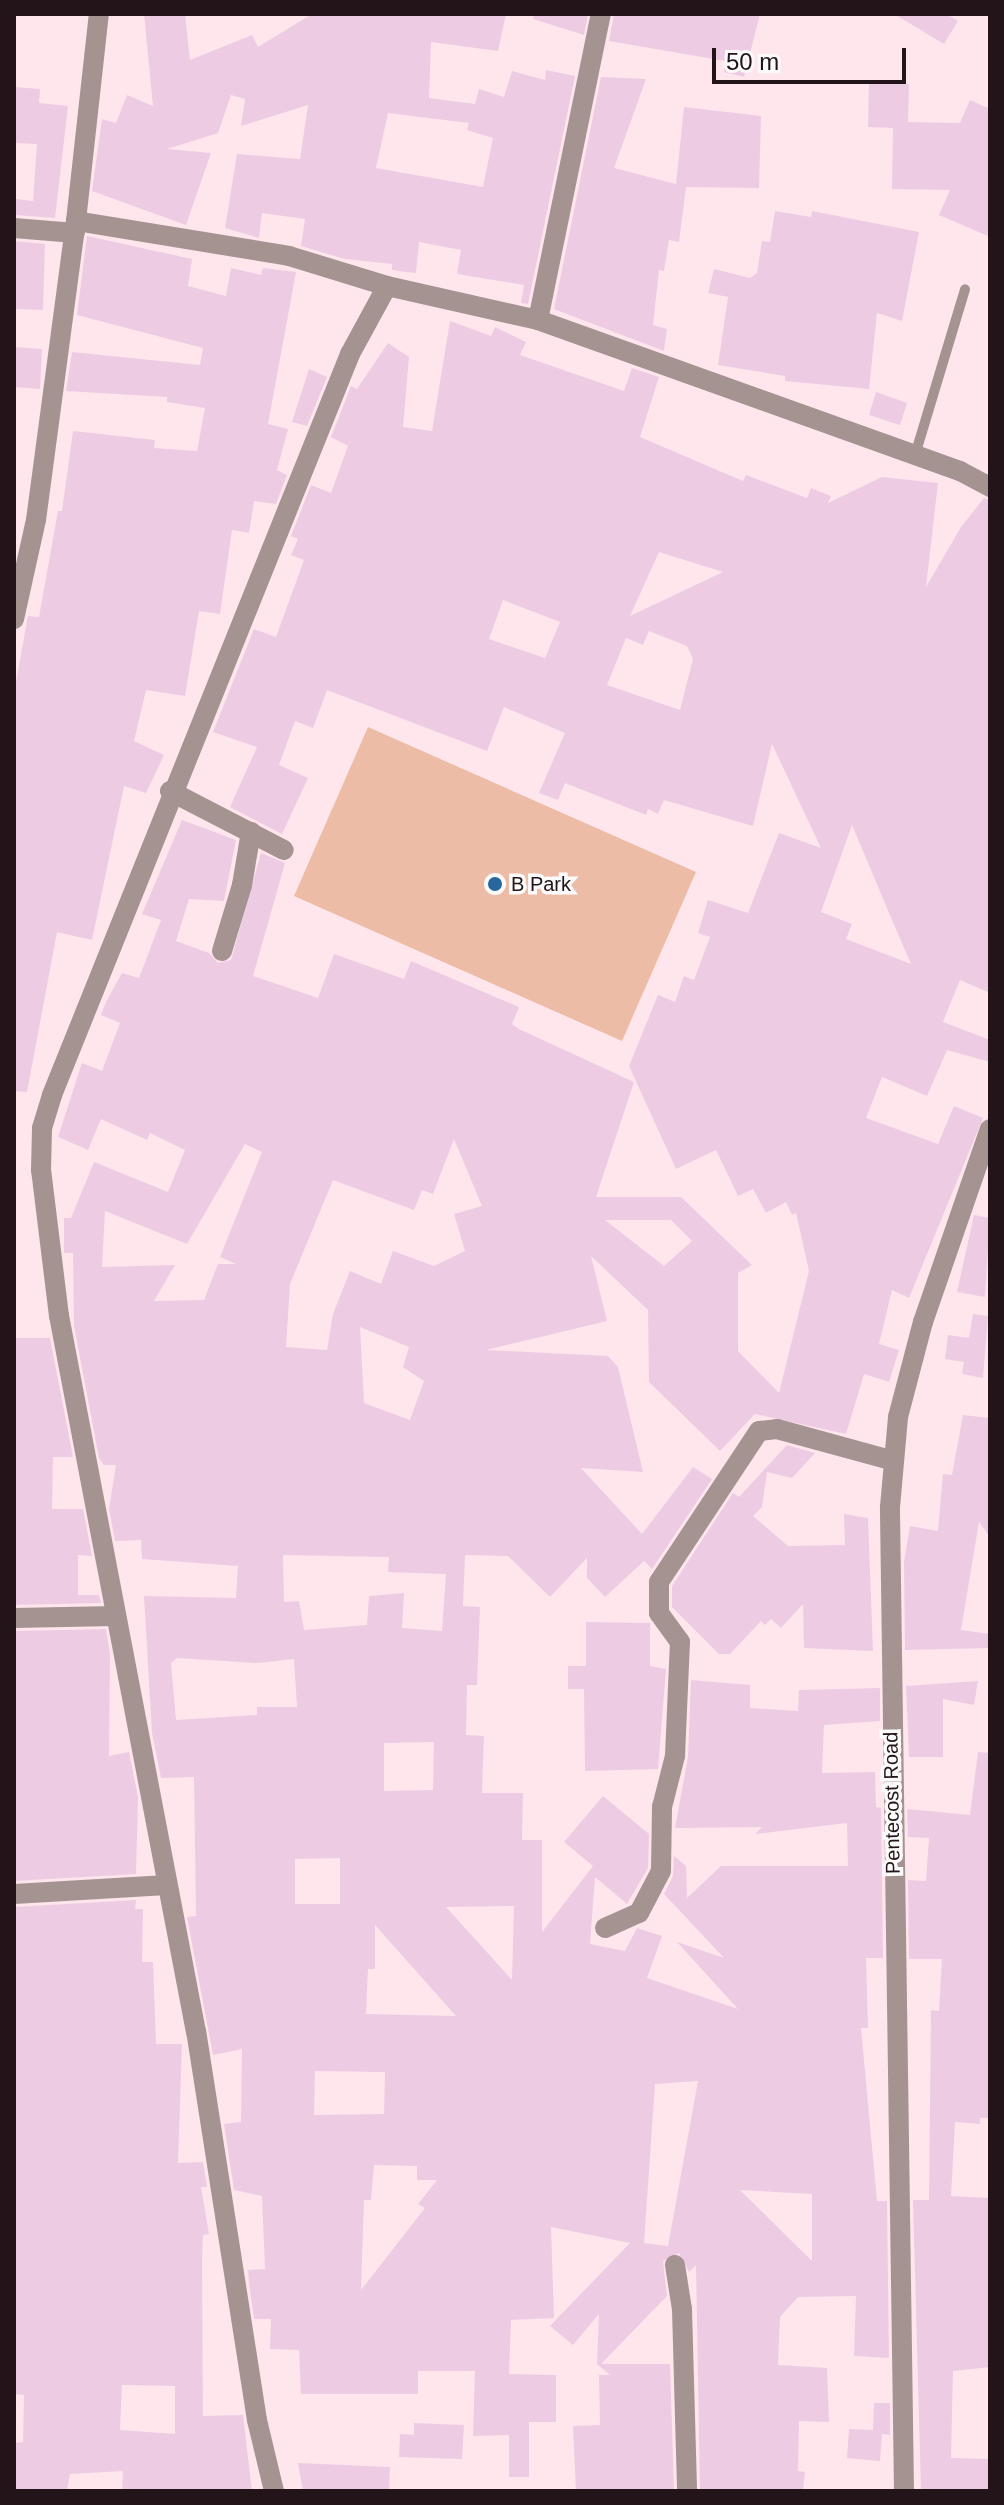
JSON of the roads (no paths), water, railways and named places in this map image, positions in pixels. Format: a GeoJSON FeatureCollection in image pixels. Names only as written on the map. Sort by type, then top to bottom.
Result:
{"type":"FeatureCollection","features":[{"type":"Feature","properties":{"kind":"street"},"geometry":{"type":"LineString","coordinates":[[14,619],[36,520],[76,227],[99,14]]}},
{"type":"Feature","properties":{"kind":"street"},"geometry":{"type":"LineString","coordinates":[[538,320],[601,14]]}},
{"type":"Feature","properties":{"kind":"street"},"geometry":{"type":"LineString","coordinates":[[14,228],[76,227],[289,256],[387,286],[538,320],[915,455],[990,487]]}},
{"type":"Feature","properties":{"kind":"street"},"geometry":{"type":"LineString","coordinates":[[274,2491],[257,2420],[196,2032],[59,1316],[41,1170],[42,1128],[170,791],[350,354],[387,286]]}},
{"type":"Feature","properties":{"kind":"street"},"geometry":{"type":"LineString","coordinates":[[170,791],[284,850]]}},
{"type":"Feature","properties":{"kind":"street"},"geometry":{"type":"LineString","coordinates":[[222,951],[242,885],[251,832]]}},
{"type":"Feature","properties":{"kind":"street","name":"Pentecost Road"},"geometry":{"type":"LineString","coordinates":[[904,2491],[888,1624],[894,1461],[898,1417],[923,1322],[990,1129]]}},
{"type":"Feature","properties":{"kind":"street"},"geometry":{"type":"LineString","coordinates":[[605,1928],[639,1913],[661,1871],[662,1807],[675,1756],[680,1642],[659,1613],[659,1582],[759,1431],[777,1429],[894,1461]]}},
{"type":"Feature","properties":{"kind":"street"},"geometry":{"type":"LineString","coordinates":[[14,1618],[116,1616]]}},
{"type":"Feature","properties":{"kind":"street"},"geometry":{"type":"LineString","coordinates":[[14,1894],[167,1885]]}},
{"type":"Feature","properties":{"kind":"street"},"geometry":{"type":"LineString","coordinates":[[675,2265],[682,2309],[687,2491]]}},
{"type":"Feature","properties":{"kind":"lane"},"geometry":{"type":"LineString","coordinates":[[915,455],[965,289]]}},
{"type":"Feature","properties":{"kind":"place","name":"B Park"},"geometry":{"type":"Point","coordinates":[495,884]}}]}
